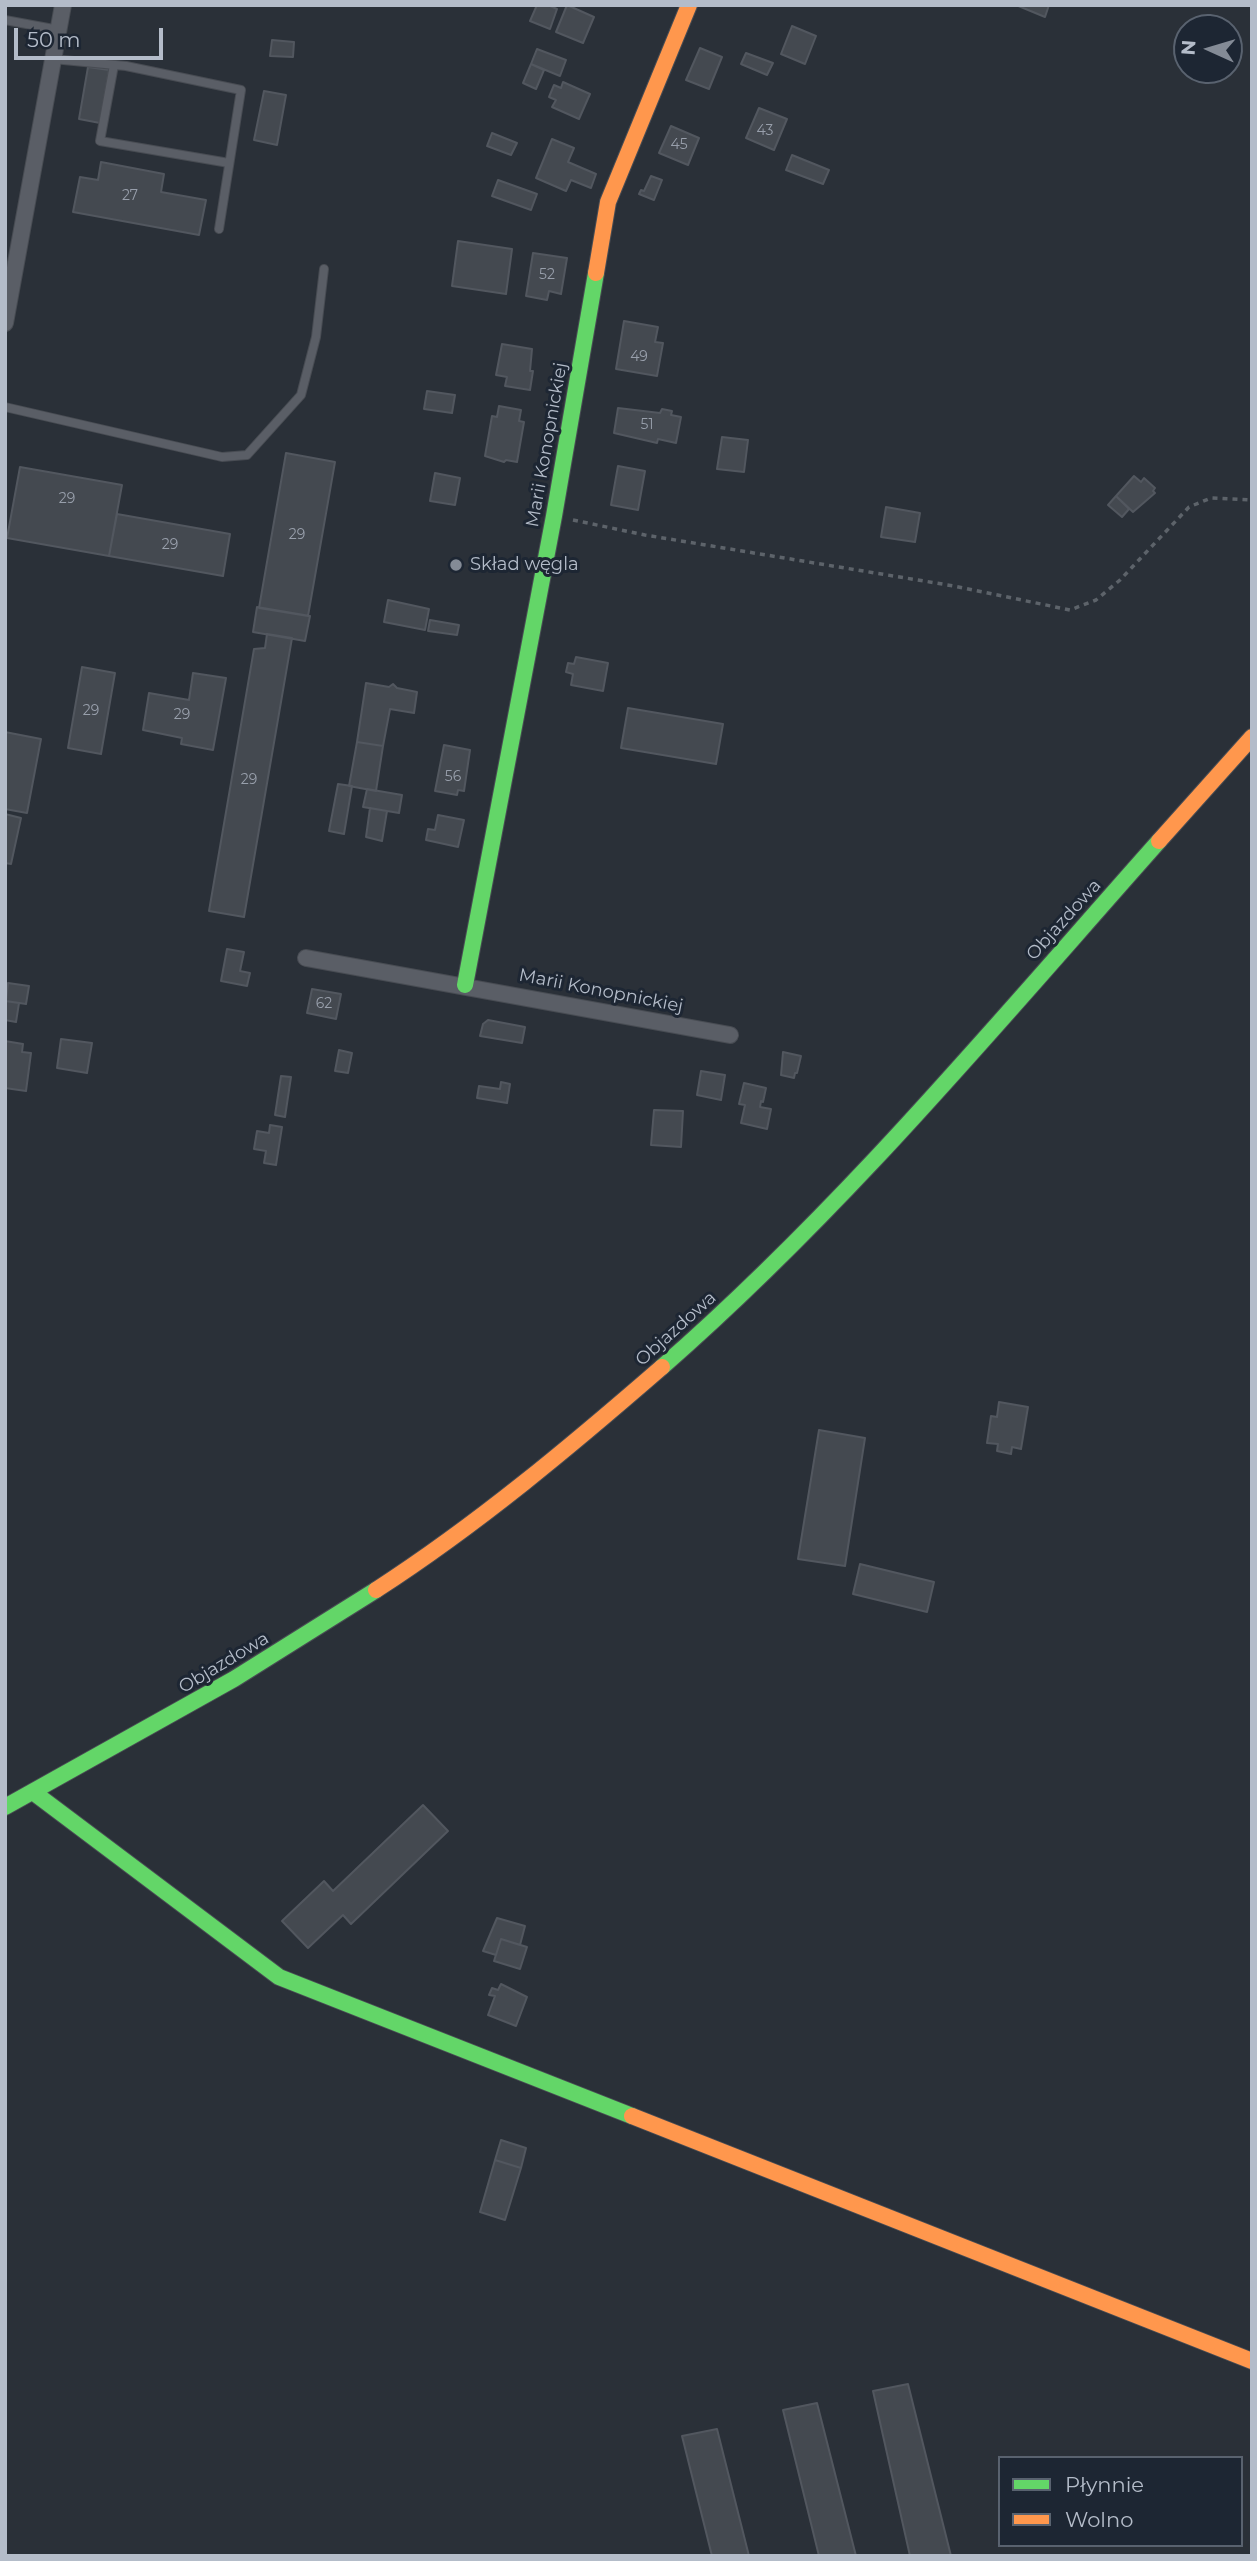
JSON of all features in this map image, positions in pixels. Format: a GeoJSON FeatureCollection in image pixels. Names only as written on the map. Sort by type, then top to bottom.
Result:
{"type":"FeatureCollection","features":[{"type":"Feature","properties":{"kind":"street"},"geometry":{"type":"LineString","coordinates":[[5,323],[63,5]]}},
{"type":"Feature","properties":{"kind":"street","name":"Marii Konopnickiej"},"geometry":{"type":"LineString","coordinates":[[465,985],[554,516],[608,202],[689,5]]}},
{"type":"Feature","properties":{"kind":"street","name":"Objazdowa"},"geometry":{"type":"LineString","coordinates":[[5,1807],[126,1743],[218,1690],[399,1575],[554,1460],[682,1352],[804,1235],[862,1174],[1252,737]]}},
{"type":"Feature","properties":{"kind":"street","name":"Marii Konopnickiej"},"geometry":{"type":"LineString","coordinates":[[306,958],[730,1035]]}},
{"type":"Feature","properties":{"kind":"street"},"geometry":{"type":"LineString","coordinates":[[33,1792],[279,1977],[1252,2361]]}},
{"type":"Feature","properties":{"kind":"lane"},"geometry":{"type":"LineString","coordinates":[[5,20],[58,30]]}},
{"type":"Feature","properties":{"kind":"lane"},"geometry":{"type":"LineString","coordinates":[[54,60],[114,65],[241,90],[219,229]]}},
{"type":"Feature","properties":{"kind":"lane"},"geometry":{"type":"LineString","coordinates":[[114,65],[100,141],[229,163]]}},
{"type":"Feature","properties":{"kind":"lane"},"geometry":{"type":"LineString","coordinates":[[5,407],[222,457],[247,455],[301,395],[316,337],[324,269]]}},
{"type":"Feature","properties":{"kind":"path"},"geometry":{"type":"LineString","coordinates":[[554,516],[645,535],[954,586],[1070,610],[1096,600],[1120,580],[1189,508],[1211,498],[1252,500]]}},
{"type":"Feature","properties":{"kind":"building"},"geometry":{"type":"Polygon","coordinates":[[[537,5],[548,5],[557,9],[550,29],[530,21],[537,5]]]}},
{"type":"Feature","properties":{"kind":"building"},"geometry":{"type":"Polygon","coordinates":[[[567,5],[594,17],[583,43],[556,32],[567,5]]]}},
{"type":"Feature","properties":{"kind":"building"},"geometry":{"type":"Polygon","coordinates":[[[1016,5],[1049,5],[1045,17],[1016,5]]]}},
{"type":"Feature","properties":{"kind":"building"},"geometry":{"type":"Polygon","coordinates":[[[792,26],[816,36],[805,64],[781,54],[792,26]]]}},
{"type":"Feature","properties":{"kind":"building"},"geometry":{"type":"Polygon","coordinates":[[[272,40],[294,42],[293,57],[270,56],[272,40]]]}},
{"type":"Feature","properties":{"kind":"building"},"geometry":{"type":"Polygon","coordinates":[[[700,48],[722,57],[709,89],[686,80],[700,48]]]}},
{"type":"Feature","properties":{"kind":"building"},"geometry":{"type":"Polygon","coordinates":[[[537,49],[566,60],[560,76],[531,64],[537,49]]]}},
{"type":"Feature","properties":{"kind":"building"},"geometry":{"type":"Polygon","coordinates":[[[746,53],[773,63],[767,75],[741,64],[746,53]]]}},
{"type":"Feature","properties":{"kind":"building"},"geometry":{"type":"Polygon","coordinates":[[[531,64],[544,70],[536,89],[523,83],[531,64]]]}},
{"type":"Feature","properties":{"kind":"building"},"geometry":{"type":"Polygon","coordinates":[[[88,67],[109,70],[100,123],[79,119],[88,67]]]}},
{"type":"Feature","properties":{"kind":"building"},"geometry":{"type":"Polygon","coordinates":[[[563,82],[590,94],[579,119],[552,107],[556,100],[549,97],[554,85],[561,88],[563,82]]]}},
{"type":"Feature","properties":{"kind":"building"},"geometry":{"type":"Polygon","coordinates":[[[264,91],[286,95],[277,145],[254,140],[264,91]]]}},
{"type":"Feature","properties":{"kind":"building"},"geometry":{"type":"Polygon","coordinates":[[[759,108],[787,119],[774,150],[746,138],[759,108]]]}},
{"type":"Feature","properties":{"kind":"building"},"geometry":{"type":"Polygon","coordinates":[[[671,126],[699,138],[688,165],[659,153],[671,126]]]}},
{"type":"Feature","properties":{"kind":"building"},"geometry":{"type":"Polygon","coordinates":[[[492,133],[517,143],[511,155],[487,146],[492,133]]]}},
{"type":"Feature","properties":{"kind":"building"},"geometry":{"type":"Polygon","coordinates":[[[552,139],[574,148],[568,162],[596,174],[591,188],[571,180],[566,191],[536,178],[552,139]]]}},
{"type":"Feature","properties":{"kind":"building"},"geometry":{"type":"Polygon","coordinates":[[[792,155],[829,170],[823,184],[786,170],[792,155]]]}},
{"type":"Feature","properties":{"kind":"building"},"geometry":{"type":"Polygon","coordinates":[[[101,162],[164,174],[161,192],[206,200],[199,235],[73,212],[80,177],[98,180],[101,162]]]}},
{"type":"Feature","properties":{"kind":"building"},"geometry":{"type":"Polygon","coordinates":[[[651,176],[662,180],[654,200],[639,194],[641,190],[644,191],[651,176]]]}},
{"type":"Feature","properties":{"kind":"building"},"geometry":{"type":"Polygon","coordinates":[[[498,180],[537,194],[531,210],[492,196],[498,180]]]}},
{"type":"Feature","properties":{"kind":"building"},"geometry":{"type":"Polygon","coordinates":[[[458,241],[512,249],[506,294],[452,286],[458,241]]]}},
{"type":"Feature","properties":{"kind":"building"},"geometry":{"type":"Polygon","coordinates":[[[533,253],[567,258],[561,294],[549,291],[547,300],[526,296],[533,253]]]}},
{"type":"Feature","properties":{"kind":"building"},"geometry":{"type":"Polygon","coordinates":[[[624,321],[658,327],[655,342],[663,343],[657,376],[616,369],[624,321]]]}},
{"type":"Feature","properties":{"kind":"building"},"geometry":{"type":"Polygon","coordinates":[[[502,344],[532,349],[530,390],[505,386],[507,377],[496,375],[502,344]]]}},
{"type":"Feature","properties":{"kind":"building"},"geometry":{"type":"Polygon","coordinates":[[[427,391],[455,395],[452,413],[424,409],[427,391]]]}},
{"type":"Feature","properties":{"kind":"building"},"geometry":{"type":"Polygon","coordinates":[[[499,406],[521,410],[519,421],[524,422],[517,462],[504,462],[485,456],[492,416],[497,417],[499,406]]]}},
{"type":"Feature","properties":{"kind":"building"},"geometry":{"type":"Polygon","coordinates":[[[618,408],[660,413],[662,409],[672,411],[671,415],[681,417],[676,443],[658,439],[657,443],[614,433],[618,408]]]}},
{"type":"Feature","properties":{"kind":"building"},"geometry":{"type":"Polygon","coordinates":[[[722,437],[748,440],[744,472],[717,469],[722,437]]]}},
{"type":"Feature","properties":{"kind":"building"},"geometry":{"type":"Polygon","coordinates":[[[286,453],[335,462],[308,616],[259,608],[286,453]]]}},
{"type":"Feature","properties":{"kind":"building"},"geometry":{"type":"Polygon","coordinates":[[[618,466],[645,471],[638,510],[611,505],[618,466]]]}},
{"type":"Feature","properties":{"kind":"building"},"geometry":{"type":"Polygon","coordinates":[[[20,467],[122,485],[109,556],[7,538],[20,467]]]}},
{"type":"Feature","properties":{"kind":"building"},"geometry":{"type":"Polygon","coordinates":[[[435,473],[460,478],[455,505],[430,501],[435,473]]]}},
{"type":"Feature","properties":{"kind":"building"},"geometry":{"type":"Polygon","coordinates":[[[1134,476],[1141,482],[1144,478],[1155,488],[1155,493],[1133,512],[1116,496],[1134,476]]]}},
{"type":"Feature","properties":{"kind":"building"},"geometry":{"type":"Polygon","coordinates":[[[1116,496],[1129,509],[1122,517],[1108,505],[1116,496]]]}},
{"type":"Feature","properties":{"kind":"building"},"geometry":{"type":"Polygon","coordinates":[[[886,507],[920,513],[915,542],[881,537],[886,507]]]}},
{"type":"Feature","properties":{"kind":"building"},"geometry":{"type":"Polygon","coordinates":[[[117,514],[230,534],[223,576],[109,556],[117,514]]]}},
{"type":"Feature","properties":{"kind":"building"},"geometry":{"type":"Polygon","coordinates":[[[388,600],[429,609],[425,630],[384,622],[388,600]]]}},
{"type":"Feature","properties":{"kind":"building"},"geometry":{"type":"Polygon","coordinates":[[[257,607],[310,616],[305,641],[253,632],[257,607]]]}},
{"type":"Feature","properties":{"kind":"building"},"geometry":{"type":"Polygon","coordinates":[[[430,620],[459,625],[457,635],[428,631],[430,620]]]}},
{"type":"Feature","properties":{"kind":"building"},"geometry":{"type":"Polygon","coordinates":[[[267,634],[292,638],[244,917],[209,911],[254,649],[265,648],[267,634]]]}},
{"type":"Feature","properties":{"kind":"building"},"geometry":{"type":"Polygon","coordinates":[[[576,657],[608,663],[603,691],[571,685],[573,674],[566,672],[568,663],[574,664],[576,657]]]}},
{"type":"Feature","properties":{"kind":"building"},"geometry":{"type":"Polygon","coordinates":[[[82,667],[115,673],[101,754],[68,748],[82,667]]]}},
{"type":"Feature","properties":{"kind":"building"},"geometry":{"type":"Polygon","coordinates":[[[193,673],[226,678],[213,750],[181,744],[182,738],[143,730],[149,693],[189,700],[193,673]]]}},
{"type":"Feature","properties":{"kind":"building"},"geometry":{"type":"Polygon","coordinates":[[[366,683],[389,687],[393,684],[397,688],[417,692],[414,713],[390,709],[383,746],[357,742],[366,683]]]}},
{"type":"Feature","properties":{"kind":"building"},"geometry":{"type":"Polygon","coordinates":[[[628,708],[723,724],[716,764],[621,748],[628,708]]]}},
{"type":"Feature","properties":{"kind":"building"},"geometry":{"type":"Polygon","coordinates":[[[5,732],[41,739],[27,813],[5,809],[5,732]]]}},
{"type":"Feature","properties":{"kind":"building"},"geometry":{"type":"Polygon","coordinates":[[[357,742],[383,746],[376,791],[349,786],[357,742]]]}},
{"type":"Feature","properties":{"kind":"building"},"geometry":{"type":"Polygon","coordinates":[[[444,745],[470,750],[464,791],[458,790],[457,795],[435,791],[444,745]]]}},
{"type":"Feature","properties":{"kind":"building"},"geometry":{"type":"Polygon","coordinates":[[[338,784],[352,786],[344,834],[329,831],[338,784]]]}},
{"type":"Feature","properties":{"kind":"building"},"geometry":{"type":"Polygon","coordinates":[[[367,789],[402,795],[399,813],[363,807],[367,789]]]}},
{"type":"Feature","properties":{"kind":"building"},"geometry":{"type":"Polygon","coordinates":[[[370,808],[387,811],[382,841],[366,837],[370,808]]]}},
{"type":"Feature","properties":{"kind":"building"},"geometry":{"type":"Polygon","coordinates":[[[5,814],[21,818],[11,864],[5,863],[5,814]]]}},
{"type":"Feature","properties":{"kind":"building"},"geometry":{"type":"Polygon","coordinates":[[[438,815],[464,820],[458,847],[426,840],[428,829],[435,830],[438,815]]]}},
{"type":"Feature","properties":{"kind":"building"},"geometry":{"type":"Polygon","coordinates":[[[227,949],[244,952],[240,971],[250,973],[247,986],[221,981],[227,949]]]}},
{"type":"Feature","properties":{"kind":"building"},"geometry":{"type":"Polygon","coordinates":[[[8,983],[29,986],[26,1004],[6,1001],[8,983]]]}},
{"type":"Feature","properties":{"kind":"building"},"geometry":{"type":"Polygon","coordinates":[[[312,989],[341,994],[336,1019],[307,1013],[312,989]]]}},
{"type":"Feature","properties":{"kind":"building"},"geometry":{"type":"Polygon","coordinates":[[[5,1001],[19,1003],[16,1022],[5,1020],[5,1001]]]}},
{"type":"Feature","properties":{"kind":"building"},"geometry":{"type":"Polygon","coordinates":[[[488,1020],[525,1027],[522,1043],[480,1036],[483,1024],[488,1020]]]}},
{"type":"Feature","properties":{"kind":"building"},"geometry":{"type":"Polygon","coordinates":[[[61,1039],[92,1043],[87,1073],[57,1068],[61,1039]]]}},
{"type":"Feature","properties":{"kind":"building"},"geometry":{"type":"Polygon","coordinates":[[[5,1041],[23,1044],[22,1052],[31,1053],[26,1091],[5,1088],[5,1041]]]}},
{"type":"Feature","properties":{"kind":"building"},"geometry":{"type":"Polygon","coordinates":[[[339,1050],[352,1053],[348,1073],[335,1071],[339,1050]]]}},
{"type":"Feature","properties":{"kind":"building"},"geometry":{"type":"Polygon","coordinates":[[[783,1052],[801,1056],[794,1078],[781,1075],[783,1052]]]}},
{"type":"Feature","properties":{"kind":"building"},"geometry":{"type":"Polygon","coordinates":[[[701,1071],[725,1075],[721,1100],[697,1095],[701,1071]]]}},
{"type":"Feature","properties":{"kind":"building"},"geometry":{"type":"Polygon","coordinates":[[[281,1076],[291,1077],[285,1117],[275,1115],[281,1076]]]}},
{"type":"Feature","properties":{"kind":"building"},"geometry":{"type":"Polygon","coordinates":[[[501,1082],[510,1084],[507,1103],[477,1098],[479,1086],[500,1089],[501,1082]]]}},
{"type":"Feature","properties":{"kind":"building"},"geometry":{"type":"Polygon","coordinates":[[[744,1083],[766,1088],[760,1107],[771,1109],[767,1129],[741,1123],[745,1105],[739,1104],[744,1083]]]}},
{"type":"Feature","properties":{"kind":"building"},"geometry":{"type":"Polygon","coordinates":[[[654,1110],[683,1111],[681,1147],[651,1145],[654,1110]]]}},
{"type":"Feature","properties":{"kind":"building"},"geometry":{"type":"Polygon","coordinates":[[[270,1125],[282,1127],[276,1165],[264,1163],[266,1151],[254,1149],[257,1131],[269,1133],[270,1125]]]}},
{"type":"Feature","properties":{"kind":"building"},"geometry":{"type":"Polygon","coordinates":[[[999,1402],[1028,1407],[1021,1449],[1012,1447],[1011,1454],[997,1451],[998,1444],[987,1443],[991,1416],[997,1417],[999,1402]]]}},
{"type":"Feature","properties":{"kind":"building"},"geometry":{"type":"Polygon","coordinates":[[[819,1430],[865,1438],[845,1566],[798,1559],[819,1430]]]}},
{"type":"Feature","properties":{"kind":"building"},"geometry":{"type":"Polygon","coordinates":[[[860,1564],[934,1582],[927,1612],[853,1594],[860,1564]]]}},
{"type":"Feature","properties":{"kind":"building"},"geometry":{"type":"Polygon","coordinates":[[[423,1805],[448,1831],[351,1924],[343,1915],[308,1948],[282,1921],[324,1881],[333,1891],[423,1805]]]}},
{"type":"Feature","properties":{"kind":"building"},"geometry":{"type":"Polygon","coordinates":[[[497,1918],[525,1926],[520,1945],[501,1939],[496,1955],[483,1951],[497,1918]]]}},
{"type":"Feature","properties":{"kind":"building"},"geometry":{"type":"Polygon","coordinates":[[[501,1939],[527,1947],[520,1969],[494,1961],[501,1939]]]}},
{"type":"Feature","properties":{"kind":"building"},"geometry":{"type":"Polygon","coordinates":[[[501,1984],[527,1997],[516,2026],[488,2015],[495,1996],[489,1995],[492,1988],[498,1990],[501,1984]]]}},
{"type":"Feature","properties":{"kind":"building"},"geometry":{"type":"Polygon","coordinates":[[[501,2140],[526,2148],[521,2168],[495,2160],[501,2140]]]}},
{"type":"Feature","properties":{"kind":"building"},"geometry":{"type":"Polygon","coordinates":[[[495,2160],[521,2168],[505,2220],[480,2212],[495,2160]]]}},
{"type":"Feature","properties":{"kind":"building"},"geometry":{"type":"Polygon","coordinates":[[[908,2384],[951,2556],[910,2556],[873,2391],[908,2384]]]}},
{"type":"Feature","properties":{"kind":"building"},"geometry":{"type":"Polygon","coordinates":[[[817,2403],[856,2556],[819,2556],[783,2410],[817,2403]]]}},
{"type":"Feature","properties":{"kind":"building"},"geometry":{"type":"Polygon","coordinates":[[[717,2429],[749,2556],[712,2556],[682,2436],[717,2429]]]}},
{"type":"Feature","properties":{"kind":"traffic: fast"},"geometry":{"type":"LineString","coordinates":[[465,985],[554,516],[596,273]]}},
{"type":"Feature","properties":{"kind":"traffic: fast"},"geometry":{"type":"LineString","coordinates":[[662,1367],[729,1306],[857,1178],[919,1112],[1159,841]]}},
{"type":"Feature","properties":{"kind":"traffic: fast"},"geometry":{"type":"LineString","coordinates":[[5,1807],[234,1679],[376,1590]]}},
{"type":"Feature","properties":{"kind":"traffic: fast"},"geometry":{"type":"LineString","coordinates":[[33,1792],[279,1977],[632,2116]]}},
{"type":"Feature","properties":{"kind":"traffic: slow"},"geometry":{"type":"LineString","coordinates":[[596,273],[608,202],[689,5]]}},
{"type":"Feature","properties":{"kind":"traffic: slow"},"geometry":{"type":"LineString","coordinates":[[1159,841],[1252,737]]}},
{"type":"Feature","properties":{"kind":"traffic: slow"},"geometry":{"type":"LineString","coordinates":[[376,1590],[414,1565],[523,1483],[662,1367]]}},
{"type":"Feature","properties":{"kind":"traffic: slow"},"geometry":{"type":"LineString","coordinates":[[632,2116],[1252,2361]]}},
{"type":"Feature","properties":{"kind":"place","name":"Skład węgla"},"geometry":{"type":"Point","coordinates":[456,565]}}]}
